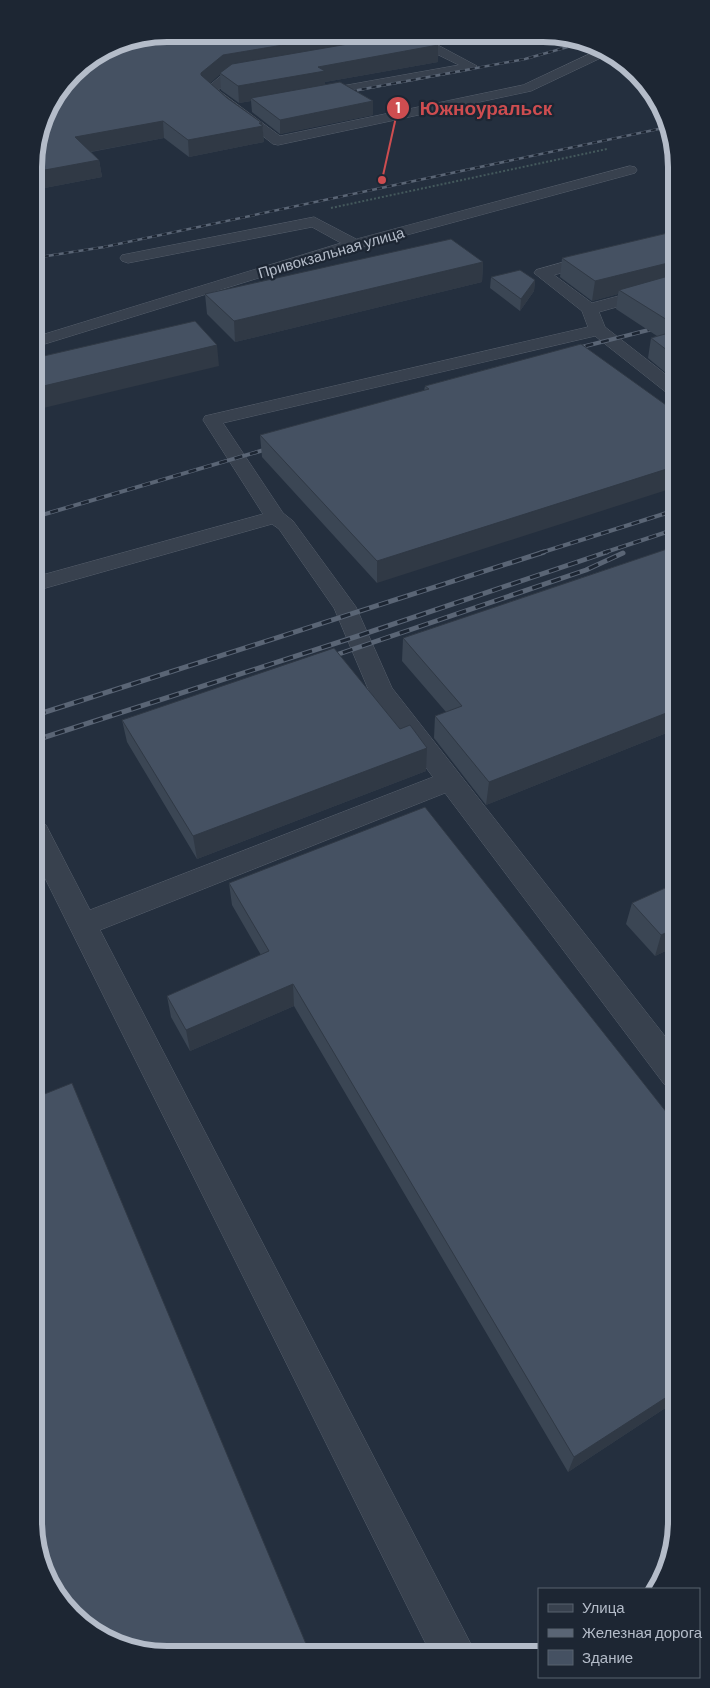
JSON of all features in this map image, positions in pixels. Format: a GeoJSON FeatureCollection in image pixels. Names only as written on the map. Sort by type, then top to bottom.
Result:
{"type":"FeatureCollection","features":[{"type":"Feature","properties":{"kind":"street"},"geometry":{"type":"LineString","coordinates":[[400,46],[408,42]]}},
{"type":"Feature","properties":{"kind":"street"},"geometry":{"type":"LineString","coordinates":[[300,98],[471,66],[422,42]]}},
{"type":"Feature","properties":{"kind":"street"},"geometry":{"type":"LineString","coordinates":[[266,69],[228,76],[210,90],[234,110],[278,141],[527,88],[598,55]]}},
{"type":"Feature","properties":{"kind":"street"},"geometry":{"type":"LineString","coordinates":[[234,110],[253,106]]}},
{"type":"Feature","properties":{"kind":"street","name":"Привокзальная улица"},"geometry":{"type":"LineString","coordinates":[[43,340],[355,245],[630,170]]}},
{"type":"Feature","properties":{"kind":"street"},"geometry":{"type":"LineString","coordinates":[[128,258],[314,222],[355,245]]}},
{"type":"Feature","properties":{"kind":"street"},"geometry":{"type":"LineString","coordinates":[[616,252],[542,273],[589,309],[598,330],[668,386]]}},
{"type":"Feature","properties":{"kind":"street"},"geometry":{"type":"LineString","coordinates":[[589,309],[668,288]]}},
{"type":"Feature","properties":{"kind":"street"},"geometry":{"type":"LineString","coordinates":[[598,330],[212,420],[275,517],[286,525],[345,607],[381,691],[667,1058]]}},
{"type":"Feature","properties":{"kind":"street"},"geometry":{"type":"LineString","coordinates":[[43,582],[275,517]]}},
{"type":"Feature","properties":{"kind":"street"},"geometry":{"type":"LineString","coordinates":[[84,924],[450,781]]}},
{"type":"Feature","properties":{"kind":"street"},"geometry":{"type":"LineString","coordinates":[[42,844],[450,1646]]}},
{"type":"Feature","properties":{"kind":"path"},"geometry":{"type":"LineString","coordinates":[[325,209],[607,149]]}},
{"type":"Feature","properties":{"kind":"building"},"geometry":{"type":"Polygon","coordinates":[[[357,42],[433,42],[438,45],[318,67],[325,71],[238,86],[220,73],[232,64],[357,42]]]}},
{"type":"Feature","properties":{"kind":"building"},"geometry":{"type":"Polygon","coordinates":[[[159,43],[297,43],[223,55],[201,73],[227,98],[262,123],[259,123],[263,126],[188,140],[163,121],[75,137],[99,160],[43,170],[45,143],[55,112],[68,91],[79,79],[105,59],[127,49],[159,43]]]}},
{"type":"Feature","properties":{"kind":"building"},"geometry":{"type":"Polygon","coordinates":[[[340,82],[373,101],[280,120],[251,98],[340,82]]]}},
{"type":"Feature","properties":{"kind":"building"},"geometry":{"type":"Polygon","coordinates":[[[668,233],[668,263],[595,281],[562,258],[668,233]]]}},
{"type":"Feature","properties":{"kind":"building"},"geometry":{"type":"Polygon","coordinates":[[[451,239],[483,262],[234,321],[205,294],[451,239]]]}},
{"type":"Feature","properties":{"kind":"building"},"geometry":{"type":"Polygon","coordinates":[[[520,270],[535,280],[521,299],[491,277],[520,270]]]}},
{"type":"Feature","properties":{"kind":"building"},"geometry":{"type":"Polygon","coordinates":[[[668,276],[668,320],[619,290],[668,276]]]}},
{"type":"Feature","properties":{"kind":"building"},"geometry":{"type":"Polygon","coordinates":[[[195,321],[217,345],[43,386],[43,356],[195,321]]]}},
{"type":"Feature","properties":{"kind":"building"},"geometry":{"type":"Polygon","coordinates":[[[668,333],[668,351],[651,338],[668,333]]]}},
{"type":"Feature","properties":{"kind":"building"},"geometry":{"type":"Polygon","coordinates":[[[581,344],[668,406],[668,469],[377,561],[260,435],[429,389],[425,386],[581,344]]]}},
{"type":"Feature","properties":{"kind":"building"},"geometry":{"type":"Polygon","coordinates":[[[668,549],[668,712],[489,782],[435,716],[462,706],[403,638],[668,549]]]}},
{"type":"Feature","properties":{"kind":"building"},"geometry":{"type":"Polygon","coordinates":[[[334,648],[400,729],[410,725],[427,748],[193,836],[122,720],[334,648]]]}},
{"type":"Feature","properties":{"kind":"building"},"geometry":{"type":"Polygon","coordinates":[[[425,807],[667,1113],[667,1397],[574,1457],[293,984],[186,1030],[167,996],[269,951],[229,883],[425,807]]]}},
{"type":"Feature","properties":{"kind":"building"},"geometry":{"type":"Polygon","coordinates":[[[667,887],[667,932],[661,935],[632,903],[667,887]]]}},
{"type":"Feature","properties":{"kind":"building"},"geometry":{"type":"Polygon","coordinates":[[[72,1083],[307,1646],[168,1646],[127,1639],[112,1633],[91,1620],[68,1597],[59,1583],[47,1553],[42,1520],[42,1095],[72,1083]]]}},
{"type":"Feature","properties":{"kind":"railway"},"geometry":{"type":"LineString","coordinates":[[342,93],[525,59],[571,46]]}},
{"type":"Feature","properties":{"kind":"railway"},"geometry":{"type":"LineString","coordinates":[[43,257],[104,247],[661,129]]}},
{"type":"Feature","properties":{"kind":"railway"},"geometry":{"type":"LineString","coordinates":[[570,350],[668,325]]}},
{"type":"Feature","properties":{"kind":"railway"},"geometry":{"type":"LineString","coordinates":[[43,515],[274,447]]}},
{"type":"Feature","properties":{"kind":"railway"},"geometry":{"type":"LineString","coordinates":[[540,553],[668,513]]}},
{"type":"Feature","properties":{"kind":"railway"},"geometry":{"type":"LineString","coordinates":[[603,553],[668,532]]}},
{"type":"Feature","properties":{"kind":"railway"},"geometry":{"type":"LineString","coordinates":[[43,713],[544,552]]}},
{"type":"Feature","properties":{"kind":"railway"},"geometry":{"type":"LineString","coordinates":[[43,738],[358,636],[607,552]]}},
{"type":"Feature","properties":{"kind":"railway"},"geometry":{"type":"LineString","coordinates":[[324,659],[586,570],[623,553]]}},
{"type":"Feature","properties":{"kind":"place","name":"Южноуральск"},"geometry":{"type":"Point","coordinates":[382,180]}}]}
